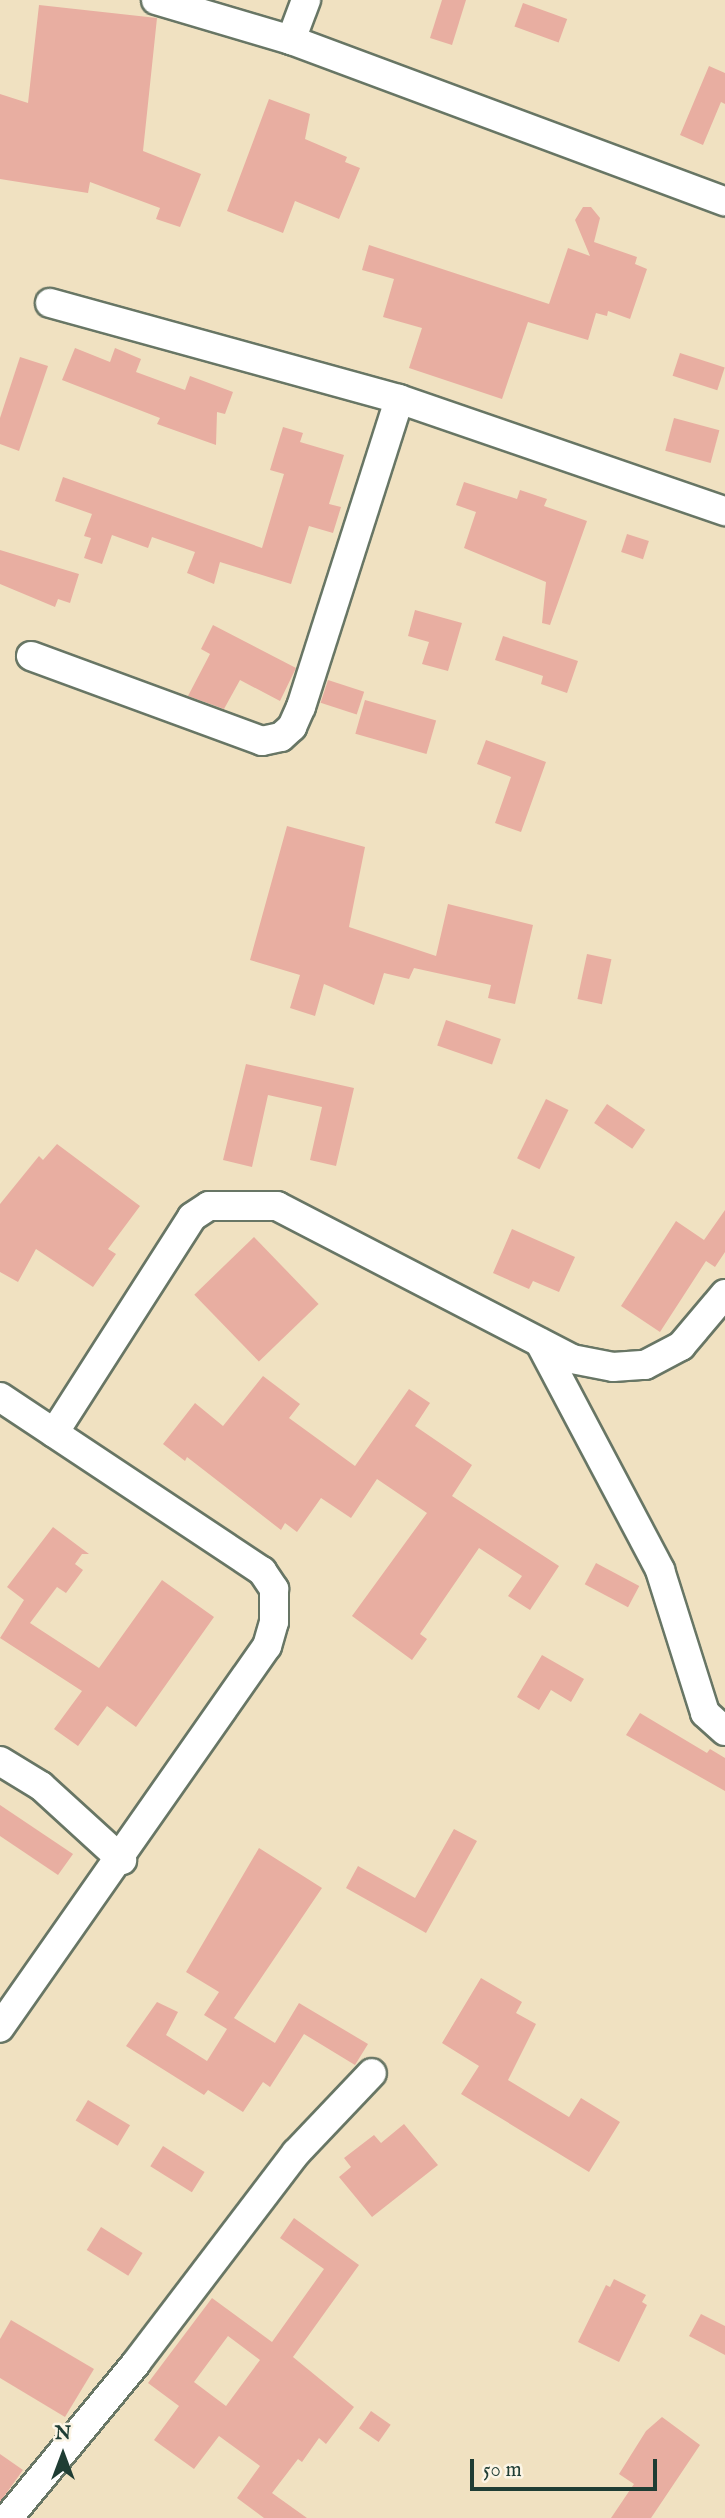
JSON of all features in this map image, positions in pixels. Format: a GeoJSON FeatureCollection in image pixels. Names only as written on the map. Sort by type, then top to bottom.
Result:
{"type":"FeatureCollection","features":[{"type":"Feature","properties":{"kind":"street"},"geometry":{"type":"LineString","coordinates":[[156,0],[291,40],[725,201]]}},
{"type":"Feature","properties":{"kind":"street"},"geometry":{"type":"LineString","coordinates":[[291,40],[306,0]]}},
{"type":"Feature","properties":{"kind":"street"},"geometry":{"type":"LineString","coordinates":[[50,303],[399,399],[725,511]]}},
{"type":"Feature","properties":{"kind":"street"},"geometry":{"type":"LineString","coordinates":[[32,656],[262,741],[281,737],[292,727],[301,707],[399,399]]}},
{"type":"Feature","properties":{"kind":"street"},"geometry":{"type":"LineString","coordinates":[[54,1433],[192,1217],[209,1206],[277,1206],[572,1359],[613,1367],[645,1366],[681,1346],[725,1294]]}},
{"type":"Feature","properties":{"kind":"street"},"geometry":{"type":"LineString","coordinates":[[540,1343],[660,1570],[705,1713],[725,1731]]}},
{"type":"Feature","properties":{"kind":"street"},"geometry":{"type":"LineString","coordinates":[[0,1397],[262,1571],[274,1589],[274,1622],[267,1646],[122,1860],[0,2028]]}},
{"type":"Feature","properties":{"kind":"street"},"geometry":{"type":"LineString","coordinates":[[0,1761],[41,1787],[122,1860]]}},
{"type":"Feature","properties":{"kind":"street"},"geometry":{"type":"LineString","coordinates":[[8,2518],[119,2384],[296,2152],[372,2073]]}},
{"type":"Feature","properties":{"kind":"building"},"geometry":{"type":"Polygon","coordinates":[[[442,0],[466,0],[452,45],[430,38],[442,0]]]}},
{"type":"Feature","properties":{"kind":"building"},"geometry":{"type":"Polygon","coordinates":[[[523,3],[567,19],[559,43],[514,26],[523,3]]]}},
{"type":"Feature","properties":{"kind":"building"},"geometry":{"type":"Polygon","coordinates":[[[39,5],[157,18],[143,151],[201,174],[180,227],[156,219],[160,208],[90,182],[88,193],[0,179],[0,94],[28,103],[39,5]]]}},
{"type":"Feature","properties":{"kind":"building"},"geometry":{"type":"Polygon","coordinates":[[[709,66],[725,73],[725,104],[721,102],[703,145],[680,135],[709,66]]]}},
{"type":"Feature","properties":{"kind":"building"},"geometry":{"type":"Polygon","coordinates":[[[269,99],[310,114],[305,139],[347,157],[345,162],[360,168],[339,219],[295,201],[283,233],[227,211],[269,99]]]}},
{"type":"Feature","properties":{"kind":"building"},"geometry":{"type":"Polygon","coordinates":[[[583,207],[591,207],[600,218],[594,242],[637,257],[635,264],[647,269],[630,319],[608,311],[607,316],[596,313],[588,340],[528,322],[502,399],[409,368],[422,328],[383,317],[394,279],[362,270],[369,245],[549,304],[568,248],[590,256],[575,220],[583,207]]]}},
{"type":"Feature","properties":{"kind":"building"},"geometry":{"type":"Polygon","coordinates":[[[75,348],[110,362],[115,348],[141,359],[136,372],[185,390],[190,376],[233,392],[225,414],[217,412],[216,445],[157,424],[160,418],[62,380],[75,348]]]}},
{"type":"Feature","properties":{"kind":"building"},"geometry":{"type":"Polygon","coordinates":[[[680,353],[725,368],[717,390],[673,376],[680,353]]]}},
{"type":"Feature","properties":{"kind":"building"},"geometry":{"type":"Polygon","coordinates":[[[20,357],[48,366],[19,451],[0,444],[0,418],[20,357]]]}},
{"type":"Feature","properties":{"kind":"building"},"geometry":{"type":"Polygon","coordinates":[[[674,418],[719,430],[711,463],[665,451],[674,418]]]}},
{"type":"Feature","properties":{"kind":"building"},"geometry":{"type":"Polygon","coordinates":[[[283,427],[303,433],[300,442],[344,455],[329,504],[341,507],[333,533],[309,526],[291,584],[220,562],[214,584],[187,573],[195,552],[152,537],[148,548],[112,535],[102,564],[84,558],[91,538],[84,536],[92,514],[55,501],[63,477],[262,548],[284,474],[270,470],[283,427]]]}},
{"type":"Feature","properties":{"kind":"building"},"geometry":{"type":"Polygon","coordinates":[[[464,482],[517,499],[520,490],[547,499],[544,506],[587,521],[550,625],[542,623],[546,582],[464,548],[476,512],[456,505],[464,482]]]}},
{"type":"Feature","properties":{"kind":"building"},"geometry":{"type":"Polygon","coordinates":[[[627,534],[649,541],[643,559],[621,552],[627,534]]]}},
{"type":"Feature","properties":{"kind":"building"},"geometry":{"type":"Polygon","coordinates":[[[0,550],[79,574],[70,603],[58,599],[55,607],[0,584],[0,550]]]}},
{"type":"Feature","properties":{"kind":"building"},"geometry":{"type":"Polygon","coordinates":[[[415,610],[462,623],[448,671],[422,664],[429,642],[408,636],[415,610]]]}},
{"type":"Feature","properties":{"kind":"building"},"geometry":{"type":"Polygon","coordinates":[[[213,625],[296,668],[280,701],[240,680],[224,709],[188,696],[210,654],[201,649],[213,625]]]}},
{"type":"Feature","properties":{"kind":"building"},"geometry":{"type":"Polygon","coordinates":[[[503,636],[578,661],[567,693],[541,684],[543,676],[495,660],[503,636]]]}},
{"type":"Feature","properties":{"kind":"building"},"geometry":{"type":"Polygon","coordinates":[[[328,680],[364,692],[357,715],[321,703],[328,680]]]}},
{"type":"Feature","properties":{"kind":"building"},"geometry":{"type":"Polygon","coordinates":[[[365,700],[436,720],[426,754],[355,734],[365,700]]]}},
{"type":"Feature","properties":{"kind":"building"},"geometry":{"type":"Polygon","coordinates":[[[486,740],[546,762],[521,832],[495,823],[511,777],[477,764],[486,740]]]}},
{"type":"Feature","properties":{"kind":"building"},"geometry":{"type":"Polygon","coordinates":[[[287,826],[365,847],[349,927],[436,956],[448,904],[533,925],[515,1004],[488,998],[491,985],[414,968],[409,979],[384,973],[374,1005],[324,984],[315,1016],[290,1008],[300,975],[250,960],[287,826]]]}},
{"type":"Feature","properties":{"kind":"building"},"geometry":{"type":"Polygon","coordinates":[[[587,954],[611,959],[602,1004],[577,999],[587,954]]]}},
{"type":"Feature","properties":{"kind":"building"},"geometry":{"type":"Polygon","coordinates":[[[446,1020],[501,1039],[492,1064],[437,1046],[446,1020]]]}},
{"type":"Feature","properties":{"kind":"building"},"geometry":{"type":"Polygon","coordinates":[[[246,1064],[354,1088],[336,1166],[310,1160],[322,1107],[268,1095],[252,1167],[223,1160],[246,1064]]]}},
{"type":"Feature","properties":{"kind":"building"},"geometry":{"type":"Polygon","coordinates":[[[546,1099],[568,1110],[540,1169],[517,1158],[546,1099]]]}},
{"type":"Feature","properties":{"kind":"building"},"geometry":{"type":"Polygon","coordinates":[[[607,1104],[645,1130],[632,1149],[594,1123],[607,1104]]]}},
{"type":"Feature","properties":{"kind":"building"},"geometry":{"type":"Polygon","coordinates":[[[57,1144],[140,1206],[108,1249],[116,1254],[93,1287],[36,1249],[18,1282],[0,1272],[0,1204],[39,1156],[43,1160],[57,1144]]]}},
{"type":"Feature","properties":{"kind":"building"},"geometry":{"type":"Polygon","coordinates":[[[725,1210],[725,1252],[715,1267],[706,1261],[660,1332],[621,1306],[676,1221],[704,1240],[725,1210]]]}},
{"type":"Feature","properties":{"kind":"building"},"geometry":{"type":"Polygon","coordinates":[[[512,1229],[575,1257],[559,1292],[533,1281],[529,1289],[493,1273],[512,1229]]]}},
{"type":"Feature","properties":{"kind":"building"},"geometry":{"type":"Polygon","coordinates":[[[254,1237],[319,1304],[259,1362],[194,1295],[254,1237]]]}},
{"type":"Feature","properties":{"kind":"building"},"geometry":{"type":"Polygon","coordinates":[[[263,1376],[300,1404],[289,1418],[355,1466],[409,1389],[430,1403],[415,1426],[472,1465],[452,1496],[559,1566],[530,1610],[508,1596],[522,1576],[479,1548],[420,1634],[427,1639],[412,1660],[352,1616],[427,1513],[377,1479],[351,1518],[321,1498],[297,1532],[285,1523],[281,1530],[187,1457],[185,1461],[163,1444],[195,1403],[223,1426],[263,1376]]]}},
{"type":"Feature","properties":{"kind":"building"},"geometry":{"type":"Polygon","coordinates":[[[53,1527],[89,1554],[82,1554],[75,1564],[83,1570],[66,1593],[57,1587],[30,1623],[99,1668],[162,1580],[214,1617],[136,1727],[107,1706],[78,1746],[54,1729],[82,1691],[0,1638],[24,1600],[7,1587],[53,1527]]]}},
{"type":"Feature","properties":{"kind":"building"},"geometry":{"type":"Polygon","coordinates":[[[596,1563],[639,1586],[628,1607],[585,1584],[596,1563]]]}},
{"type":"Feature","properties":{"kind":"building"},"geometry":{"type":"Polygon","coordinates":[[[542,1655],[584,1679],[571,1702],[551,1690],[539,1710],[517,1697],[542,1655]]]}},
{"type":"Feature","properties":{"kind":"building"},"geometry":{"type":"Polygon","coordinates":[[[640,1713],[707,1753],[710,1749],[725,1758],[725,1791],[626,1735],[640,1713]]]}},
{"type":"Feature","properties":{"kind":"building"},"geometry":{"type":"Polygon","coordinates":[[[0,1805],[73,1854],[58,1875],[0,1836],[0,1805]]]}},
{"type":"Feature","properties":{"kind":"building"},"geometry":{"type":"Polygon","coordinates":[[[454,1829],[477,1841],[426,1933],[346,1888],[358,1866],[415,1898],[454,1829]]]}},
{"type":"Feature","properties":{"kind":"building"},"geometry":{"type":"Polygon","coordinates":[[[259,1848],[322,1888],[234,2018],[275,2043],[299,2003],[368,2044],[355,2065],[304,2034],[270,2087],[263,2082],[243,2112],[208,2090],[204,2095],[126,2046],[157,2002],[178,2012],[166,2035],[207,2061],[227,2029],[204,2015],[219,1992],[186,1972],[259,1848]]]}},
{"type":"Feature","properties":{"kind":"building"},"geometry":{"type":"Polygon","coordinates":[[[481,1978],[522,2002],[516,2013],[536,2024],[508,2080],[569,2117],[581,2098],[620,2122],[589,2172],[461,2094],[479,2066],[442,2043],[481,1978]]]}},
{"type":"Feature","properties":{"kind":"building"},"geometry":{"type":"Polygon","coordinates":[[[88,2100],[130,2125],[118,2146],[76,2121],[88,2100]]]}},
{"type":"Feature","properties":{"kind":"building"},"geometry":{"type":"Polygon","coordinates":[[[404,2124],[438,2165],[372,2217],[339,2177],[351,2167],[344,2158],[374,2135],[381,2143],[404,2124]]]}},
{"type":"Feature","properties":{"kind":"building"},"geometry":{"type":"Polygon","coordinates":[[[163,2146],[205,2172],[192,2192],[150,2166],[163,2146]]]}},
{"type":"Feature","properties":{"kind":"building"},"geometry":{"type":"Polygon","coordinates":[[[294,2218],[359,2265],[293,2357],[354,2407],[326,2444],[319,2438],[302,2462],[298,2459],[272,2493],[307,2518],[264,2518],[237,2498],[260,2466],[219,2436],[194,2469],[154,2440],[179,2406],[148,2383],[212,2298],[272,2342],[324,2269],[280,2238],[294,2218]],[[228,2336],[194,2382],[226,2406],[260,2360],[228,2336]]]}},
{"type":"Feature","properties":{"kind":"building"},"geometry":{"type":"Polygon","coordinates":[[[101,2227],[143,2253],[128,2276],[87,2250],[101,2227]]]}},
{"type":"Feature","properties":{"kind":"building"},"geometry":{"type":"Polygon","coordinates":[[[614,2279],[646,2295],[642,2302],[647,2305],[619,2362],[578,2342],[606,2285],[610,2287],[614,2279]]]}},
{"type":"Feature","properties":{"kind":"building"},"geometry":{"type":"Polygon","coordinates":[[[701,2314],[725,2326],[725,2355],[689,2336],[701,2314]]]}},
{"type":"Feature","properties":{"kind":"building"},"geometry":{"type":"Polygon","coordinates":[[[11,2320],[94,2369],[65,2417],[0,2378],[0,2339],[11,2320]]]}},
{"type":"Feature","properties":{"kind":"building"},"geometry":{"type":"Polygon","coordinates":[[[371,2411],[391,2425],[379,2442],[359,2428],[371,2411]]]}},
{"type":"Feature","properties":{"kind":"building"},"geometry":{"type":"Polygon","coordinates":[[[662,2417],[700,2445],[651,2518],[611,2518],[634,2484],[619,2474],[646,2431],[662,2417]]]}},
{"type":"Feature","properties":{"kind":"building"},"geometry":{"type":"Polygon","coordinates":[[[0,2454],[23,2470],[0,2502],[0,2454]]]}}]}
